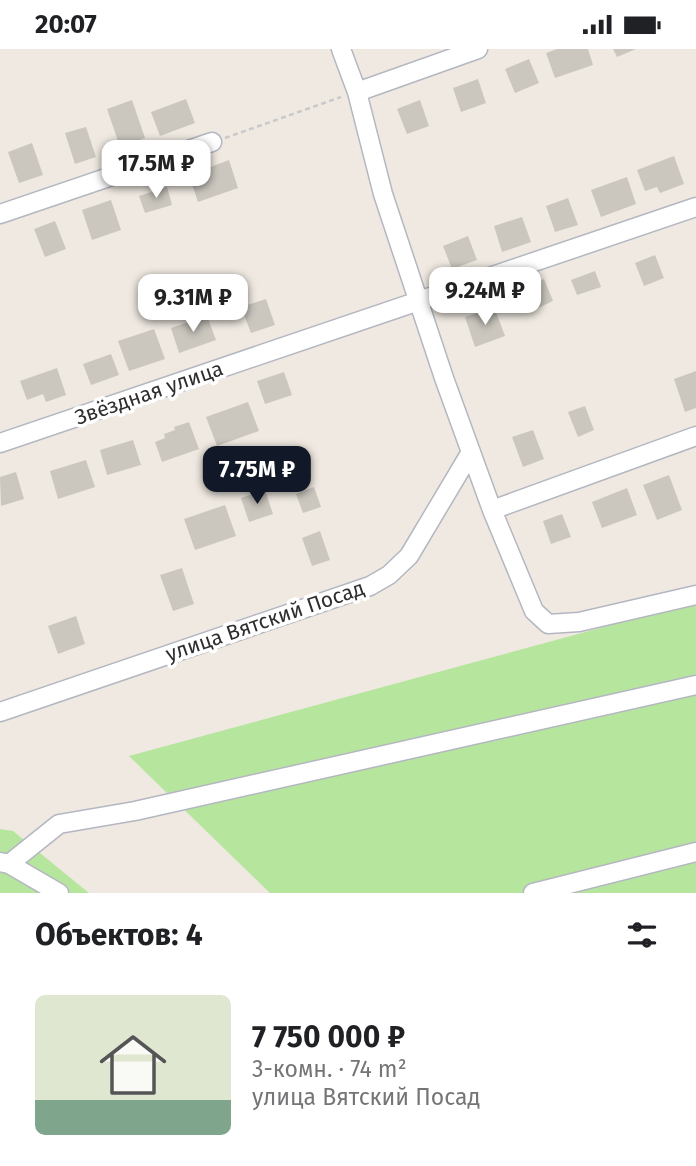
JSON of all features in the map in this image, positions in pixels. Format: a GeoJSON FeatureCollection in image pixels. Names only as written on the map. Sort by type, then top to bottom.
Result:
{"type":"FeatureCollection","features":[{"type":"Feature","properties":{"kind":"street"},"geometry":{"type":"LineString","coordinates":[[341,49],[357,92],[383,194],[471,452],[534,611],[548,624],[579,622],[696,595]]}},
{"type":"Feature","properties":{"kind":"street"},"geometry":{"type":"LineString","coordinates":[[357,92],[478,49]]}},
{"type":"Feature","properties":{"kind":"street"},"geometry":{"type":"LineString","coordinates":[[0,214],[212,142]]}},
{"type":"Feature","properties":{"kind":"street","name":"Звёздная улица"},"geometry":{"type":"LineString","coordinates":[[0,443],[696,207]]}},
{"type":"Feature","properties":{"kind":"street"},"geometry":{"type":"LineString","coordinates":[[492,510],[696,436]]}},
{"type":"Feature","properties":{"kind":"street","name":"улица Вятский Посад"},"geometry":{"type":"LineString","coordinates":[[0,712],[370,586],[389,575],[410,556],[471,452]]}},
{"type":"Feature","properties":{"kind":"street"},"geometry":{"type":"LineString","coordinates":[[59,893],[4,863],[59,824],[135,811],[696,685]]}},
{"type":"Feature","properties":{"kind":"street"},"geometry":{"type":"LineString","coordinates":[[533,893],[696,852]]}},
{"type":"Feature","properties":{"kind":"path"},"geometry":{"type":"LineString","coordinates":[[212,142],[357,92]]}},
{"type":"Feature","properties":{"kind":"green space"},"geometry":{"type":"Polygon","coordinates":[[[696,602],[696,893],[270,893],[129,756],[696,602]]]}},
{"type":"Feature","properties":{"kind":"green space"},"geometry":{"type":"Polygon","coordinates":[[[0,829],[13,831],[89,893],[0,893],[0,829]]]}},
{"type":"Feature","properties":{"kind":"building"},"geometry":{"type":"Polygon","coordinates":[[[557,49],[588,49],[593,65],[555,78],[546,53],[557,49]]]}},
{"type":"Feature","properties":{"kind":"building"},"geometry":{"type":"Polygon","coordinates":[[[613,49],[636,49],[617,57],[613,49]]]}},
{"type":"Feature","properties":{"kind":"building"},"geometry":{"type":"Polygon","coordinates":[[[529,59],[539,83],[515,93],[505,69],[529,59]]]}},
{"type":"Feature","properties":{"kind":"building"},"geometry":{"type":"Polygon","coordinates":[[[478,79],[486,103],[461,112],[453,88],[478,79]]]}},
{"type":"Feature","properties":{"kind":"building"},"geometry":{"type":"Polygon","coordinates":[[[186,99],[195,123],[160,136],[151,112],[186,99]]]}},
{"type":"Feature","properties":{"kind":"building"},"geometry":{"type":"Polygon","coordinates":[[[132,100],[145,138],[120,147],[107,109],[132,100]]]}},
{"type":"Feature","properties":{"kind":"building"},"geometry":{"type":"Polygon","coordinates":[[[420,100],[429,126],[407,134],[397,109],[420,100]]]}},
{"type":"Feature","properties":{"kind":"building"},"geometry":{"type":"Polygon","coordinates":[[[86,127],[96,157],[75,164],[65,133],[86,127]]]}},
{"type":"Feature","properties":{"kind":"building"},"geometry":{"type":"Polygon","coordinates":[[[32,143],[43,175],[19,183],[8,152],[32,143]]]}},
{"type":"Feature","properties":{"kind":"building"},"geometry":{"type":"Polygon","coordinates":[[[674,156],[684,184],[660,193],[657,187],[645,191],[637,170],[674,156]]]}},
{"type":"Feature","properties":{"kind":"building"},"geometry":{"type":"Polygon","coordinates":[[[229,160],[238,188],[198,202],[189,175],[229,160]]]}},
{"type":"Feature","properties":{"kind":"building"},"geometry":{"type":"Polygon","coordinates":[[[627,177],[636,204],[601,217],[591,190],[627,177]]]}},
{"type":"Feature","properties":{"kind":"building"},"geometry":{"type":"Polygon","coordinates":[[[167,187],[172,205],[145,213],[139,196],[167,187]]]}},
{"type":"Feature","properties":{"kind":"building"},"geometry":{"type":"Polygon","coordinates":[[[568,198],[578,225],[555,232],[546,206],[568,198]]]}},
{"type":"Feature","properties":{"kind":"building"},"geometry":{"type":"Polygon","coordinates":[[[111,200],[121,230],[92,240],[82,210],[111,200]]]}},
{"type":"Feature","properties":{"kind":"building"},"geometry":{"type":"Polygon","coordinates":[[[522,217],[531,242],[502,252],[494,226],[522,217]]]}},
{"type":"Feature","properties":{"kind":"building"},"geometry":{"type":"Polygon","coordinates":[[[55,221],[66,249],[45,257],[34,229],[55,221]]]}},
{"type":"Feature","properties":{"kind":"building"},"geometry":{"type":"Polygon","coordinates":[[[468,236],[477,260],[452,269],[443,246],[468,236]]]}},
{"type":"Feature","properties":{"kind":"building"},"geometry":{"type":"Polygon","coordinates":[[[655,255],[664,278],[644,286],[635,263],[655,255]]]}},
{"type":"Feature","properties":{"kind":"building"},"geometry":{"type":"Polygon","coordinates":[[[595,271],[601,287],[577,295],[571,280],[595,271]]]}},
{"type":"Feature","properties":{"kind":"building"},"geometry":{"type":"Polygon","coordinates":[[[544,279],[553,301],[529,312],[519,289],[544,279]]]}},
{"type":"Feature","properties":{"kind":"building"},"geometry":{"type":"Polygon","coordinates":[[[266,299],[275,325],[251,333],[241,307],[266,299]]]}},
{"type":"Feature","properties":{"kind":"building"},"geometry":{"type":"Polygon","coordinates":[[[494,307],[505,336],[475,347],[465,317],[494,307]]]}},
{"type":"Feature","properties":{"kind":"building"},"geometry":{"type":"Polygon","coordinates":[[[207,316],[216,340],[179,353],[171,328],[207,316]]]}},
{"type":"Feature","properties":{"kind":"building"},"geometry":{"type":"Polygon","coordinates":[[[154,329],[165,359],[129,371],[118,341],[154,329]]]}},
{"type":"Feature","properties":{"kind":"building"},"geometry":{"type":"Polygon","coordinates":[[[111,354],[119,375],[91,385],[83,364],[111,354]]]}},
{"type":"Feature","properties":{"kind":"building"},"geometry":{"type":"Polygon","coordinates":[[[57,368],[66,395],[46,402],[43,394],[27,400],[20,381],[57,368]]]}},
{"type":"Feature","properties":{"kind":"building"},"geometry":{"type":"Polygon","coordinates":[[[696,371],[696,408],[685,412],[674,379],[696,371]]]}},
{"type":"Feature","properties":{"kind":"building"},"geometry":{"type":"Polygon","coordinates":[[[284,372],[292,395],[265,404],[257,381],[284,372]]]}},
{"type":"Feature","properties":{"kind":"building"},"geometry":{"type":"Polygon","coordinates":[[[248,402],[259,431],[217,446],[206,417],[248,402]]]}},
{"type":"Feature","properties":{"kind":"building"},"geometry":{"type":"Polygon","coordinates":[[[585,406],[594,430],[578,437],[568,412],[585,406]]]}},
{"type":"Feature","properties":{"kind":"building"},"geometry":{"type":"Polygon","coordinates":[[[189,422],[199,449],[162,462],[155,442],[165,438],[164,434],[175,430],[174,427],[189,422]]]}},
{"type":"Feature","properties":{"kind":"building"},"geometry":{"type":"Polygon","coordinates":[[[533,430],[544,459],[523,467],[512,437],[533,430]]]}},
{"type":"Feature","properties":{"kind":"building"},"geometry":{"type":"Polygon","coordinates":[[[133,440],[141,465],[107,475],[100,450],[133,440]]]}},
{"type":"Feature","properties":{"kind":"building"},"geometry":{"type":"Polygon","coordinates":[[[86,460],[95,487],[58,499],[50,471],[86,460]]]}},
{"type":"Feature","properties":{"kind":"building"},"geometry":{"type":"Polygon","coordinates":[[[16,472],[24,499],[1,506],[0,477],[16,472]]]}},
{"type":"Feature","properties":{"kind":"building"},"geometry":{"type":"Polygon","coordinates":[[[669,475],[682,510],[657,520],[643,485],[669,475]]]}},
{"type":"Feature","properties":{"kind":"building"},"geometry":{"type":"Polygon","coordinates":[[[314,487],[321,507],[303,513],[296,494],[314,487]]]}},
{"type":"Feature","properties":{"kind":"building"},"geometry":{"type":"Polygon","coordinates":[[[627,488],[637,515],[602,528],[592,502],[627,488]]]}},
{"type":"Feature","properties":{"kind":"building"},"geometry":{"type":"Polygon","coordinates":[[[265,490],[273,514],[249,522],[241,498],[265,490]]]}},
{"type":"Feature","properties":{"kind":"building"},"geometry":{"type":"Polygon","coordinates":[[[225,505],[236,536],[195,550],[184,519],[225,505]]]}},
{"type":"Feature","properties":{"kind":"building"},"geometry":{"type":"Polygon","coordinates":[[[562,514],[571,537],[551,544],[543,521],[562,514]]]}},
{"type":"Feature","properties":{"kind":"building"},"geometry":{"type":"Polygon","coordinates":[[[320,531],[330,560],[312,566],[302,538],[320,531]]]}},
{"type":"Feature","properties":{"kind":"building"},"geometry":{"type":"Polygon","coordinates":[[[182,568],[194,604],[173,611],[160,575],[182,568]]]}},
{"type":"Feature","properties":{"kind":"building"},"geometry":{"type":"Polygon","coordinates":[[[76,616],[85,644],[58,654],[48,626],[76,616]]]}}]}
